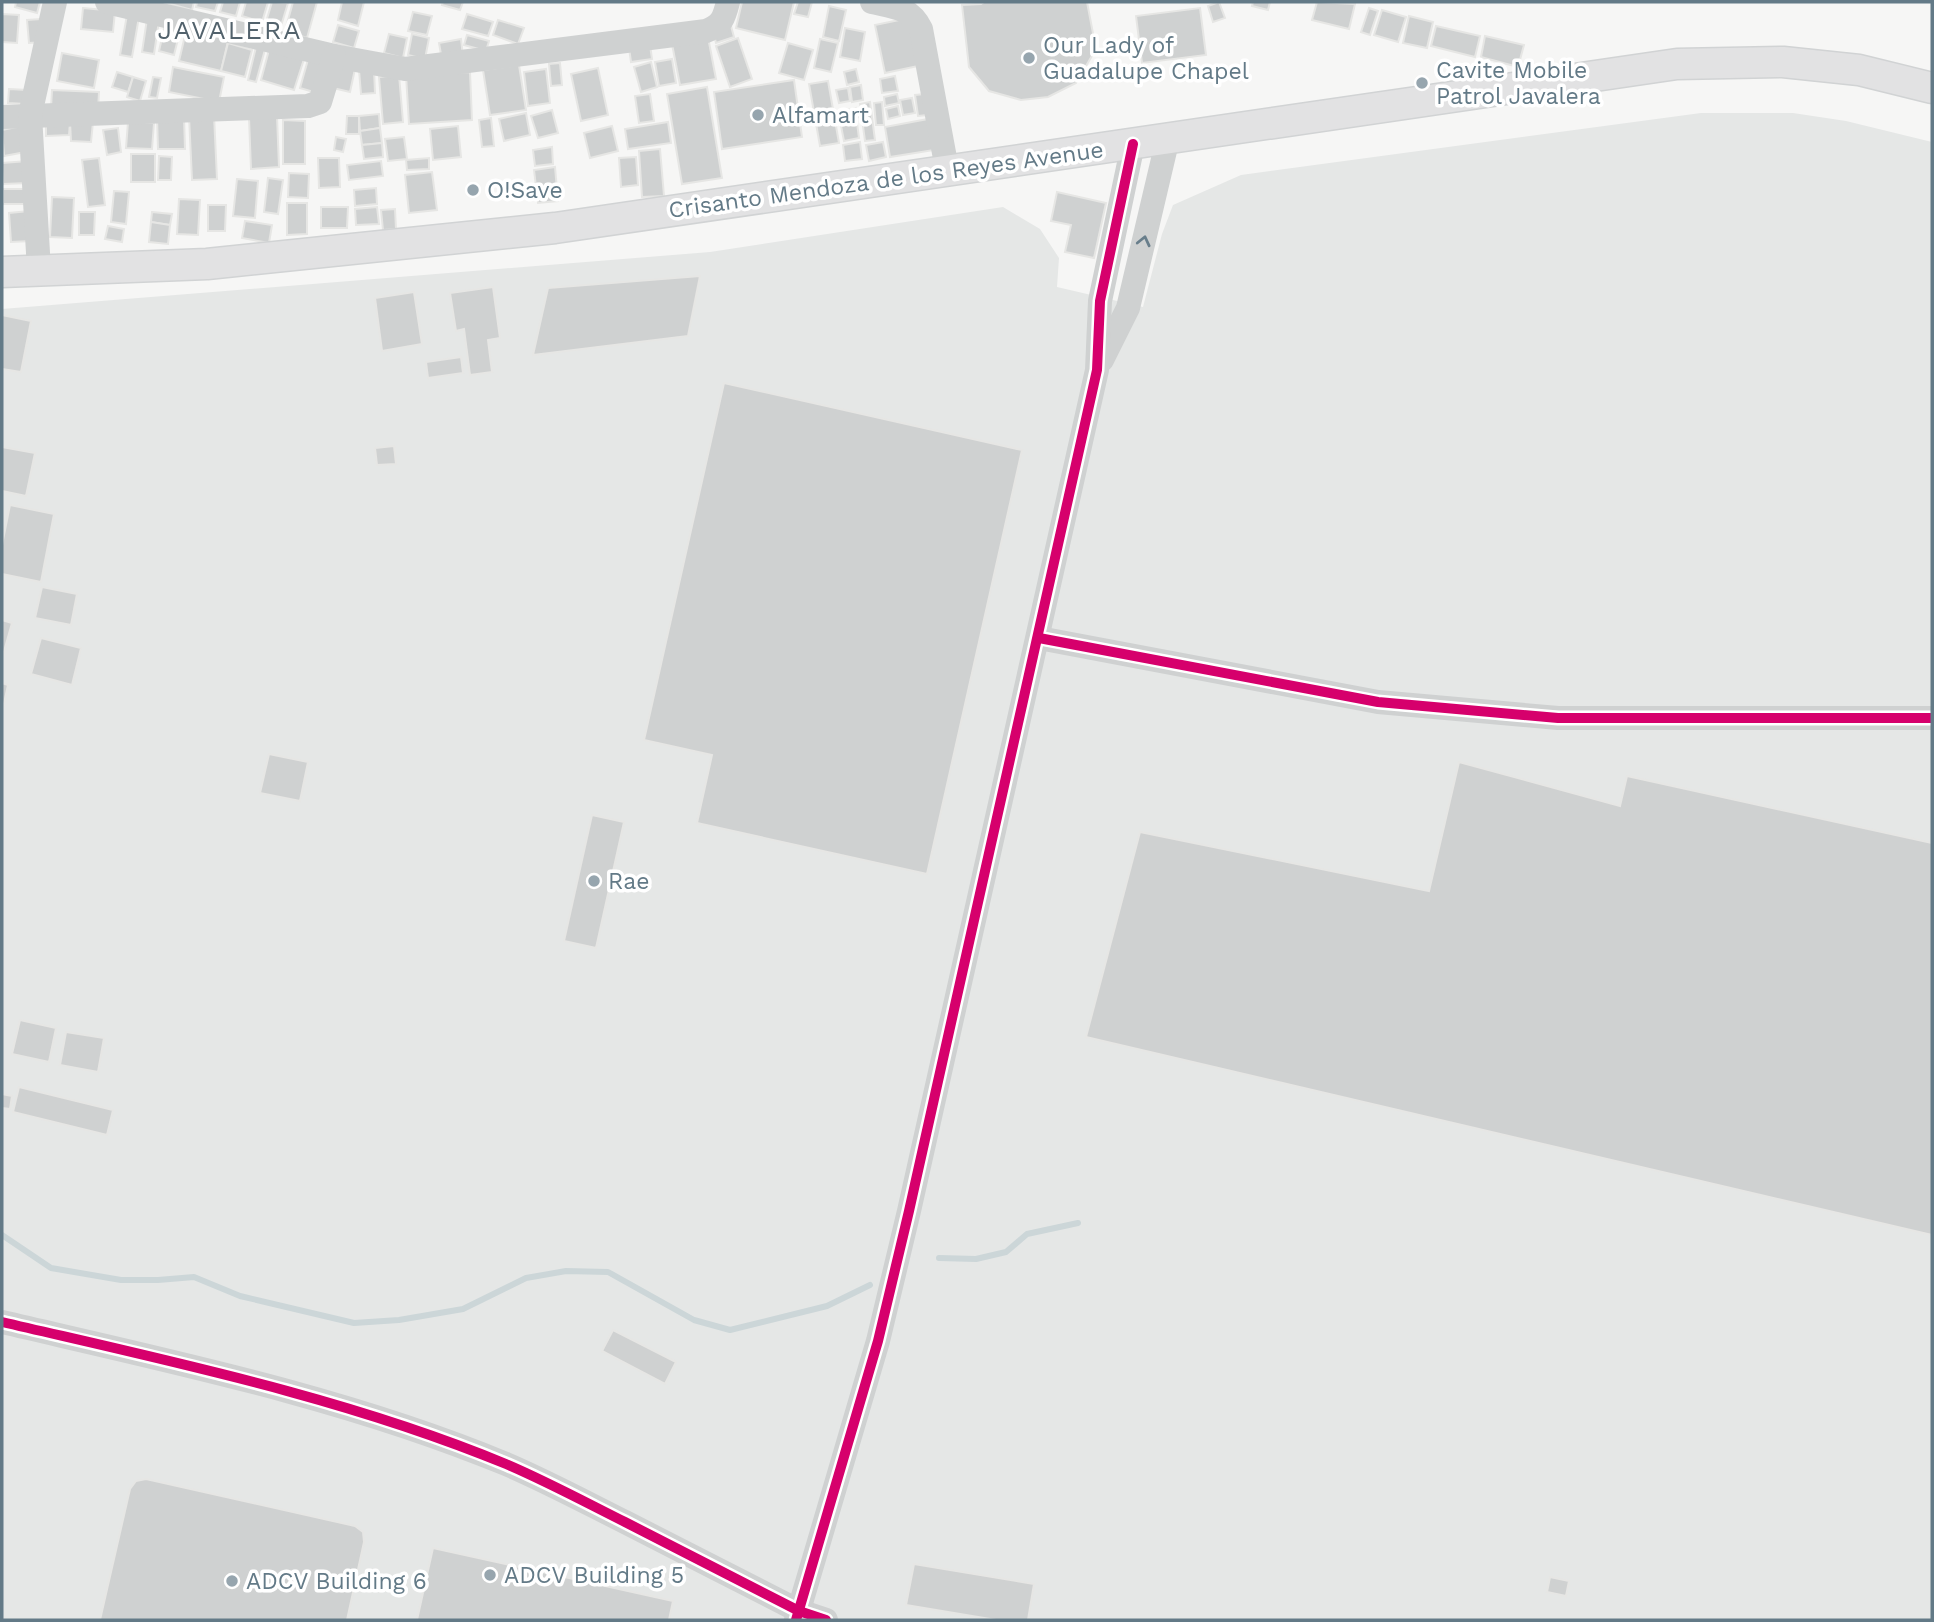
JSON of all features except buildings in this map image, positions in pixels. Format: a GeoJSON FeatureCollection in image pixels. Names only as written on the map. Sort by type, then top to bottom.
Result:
{"type":"FeatureCollection","features":[{"type":"Feature","properties":{"kind":"main road","name":"Crisanto Mendoza de los Reyes Avenue"},"geometry":{"type":"LineString","coordinates":[[2,272],[207,264],[555,228],[1677,65],[1783,62],[1858,70],[1932,88]]}},
{"type":"Feature","properties":{"kind":"street"},"geometry":{"type":"LineString","coordinates":[[39,270],[30,115],[55,2]]}},
{"type":"Feature","properties":{"kind":"street"},"geometry":{"type":"LineString","coordinates":[[107,2],[334,56],[405,69],[706,31],[719,26],[728,2]]}},
{"type":"Feature","properties":{"kind":"street"},"geometry":{"type":"LineString","coordinates":[[872,2],[907,11],[921,29],[947,169]]}},
{"type":"Feature","properties":{"kind":"street"},"geometry":{"type":"LineString","coordinates":[[2,117],[308,106],[320,102],[334,56]]}},
{"type":"Feature","properties":{"kind":"street"},"geometry":{"type":"LineString","coordinates":[[1097,370],[1128,308],[1168,138]]}},
{"type":"Feature","properties":{"kind":"street"},"geometry":{"type":"LineString","coordinates":[[797,1616],[887,1302],[1039,638],[1097,370],[1100,301],[1133,144]]}},
{"type":"Feature","properties":{"kind":"street"},"geometry":{"type":"LineString","coordinates":[[1039,638],[1378,702],[1489,712],[1558,718],[1932,718]]}},
{"type":"Feature","properties":{"kind":"street"},"geometry":{"type":"LineString","coordinates":[[2,1322],[163,1360],[357,1411],[461,1447],[557,1488],[797,1616],[826,1620]]}},
{"type":"Feature","properties":{"kind":"shaded area"},"geometry":{"type":"Polygon","coordinates":[[[1701,113],[1793,113],[1846,121],[1932,142],[1932,1620],[2,1620],[2,309],[710,252],[1003,207],[1040,229],[1059,258],[1057,287],[1143,307],[1162,234],[1173,205],[1241,175],[1701,113]]]}},
{"type":"Feature","properties":{"kind":"waterway"},"geometry":{"type":"LineString","coordinates":[[939,1258],[976,1259],[1006,1252],[1027,1234],[1078,1223]]}},
{"type":"Feature","properties":{"kind":"waterway"},"geometry":{"type":"LineString","coordinates":[[2,1235],[51,1268],[121,1280],[194,1277],[240,1296],[354,1323],[399,1320],[463,1309],[526,1278],[566,1271],[608,1272],[694,1320],[730,1330],[827,1306],[870,1285]]}},
{"type":"Feature","properties":{"kind":"cycle path"},"geometry":{"type":"LineString","coordinates":[[796,1620],[878,1341],[909,1211],[1097,370],[1100,301],[1133,144]]}},
{"type":"Feature","properties":{"kind":"cycle path"},"geometry":{"type":"LineString","coordinates":[[1039,638],[1378,702],[1558,718],[1932,718]]}},
{"type":"Feature","properties":{"kind":"cycle path"},"geometry":{"type":"LineString","coordinates":[[2,1322],[321,1400],[446,1441],[536,1477],[799,1611],[826,1620]]}},
{"type":"Feature","properties":{"kind":"place","name":"Our Lady of Guadalupe Chapel"},"geometry":{"type":"Point","coordinates":[1029,58]}},
{"type":"Feature","properties":{"kind":"place","name":"Cavite Mobile Patrol Javalera"},"geometry":{"type":"Point","coordinates":[1422,83]}},
{"type":"Feature","properties":{"kind":"place","name":"Alfamart"},"geometry":{"type":"Point","coordinates":[758,115]}},
{"type":"Feature","properties":{"kind":"place","name":"O!Save"},"geometry":{"type":"Point","coordinates":[473,190]}},
{"type":"Feature","properties":{"kind":"place","name":"Rae"},"geometry":{"type":"Point","coordinates":[594,881]}},
{"type":"Feature","properties":{"kind":"place","name":"ADCV Building 5"},"geometry":{"type":"Point","coordinates":[490,1575]}},
{"type":"Feature","properties":{"kind":"place","name":"ADCV Building 6"},"geometry":{"type":"Point","coordinates":[232,1581]}},
{"type":"Feature","properties":{"kind":"district","name":"JAVALERA"},"geometry":{"type":"Point","coordinates":[230,30]}}]}
